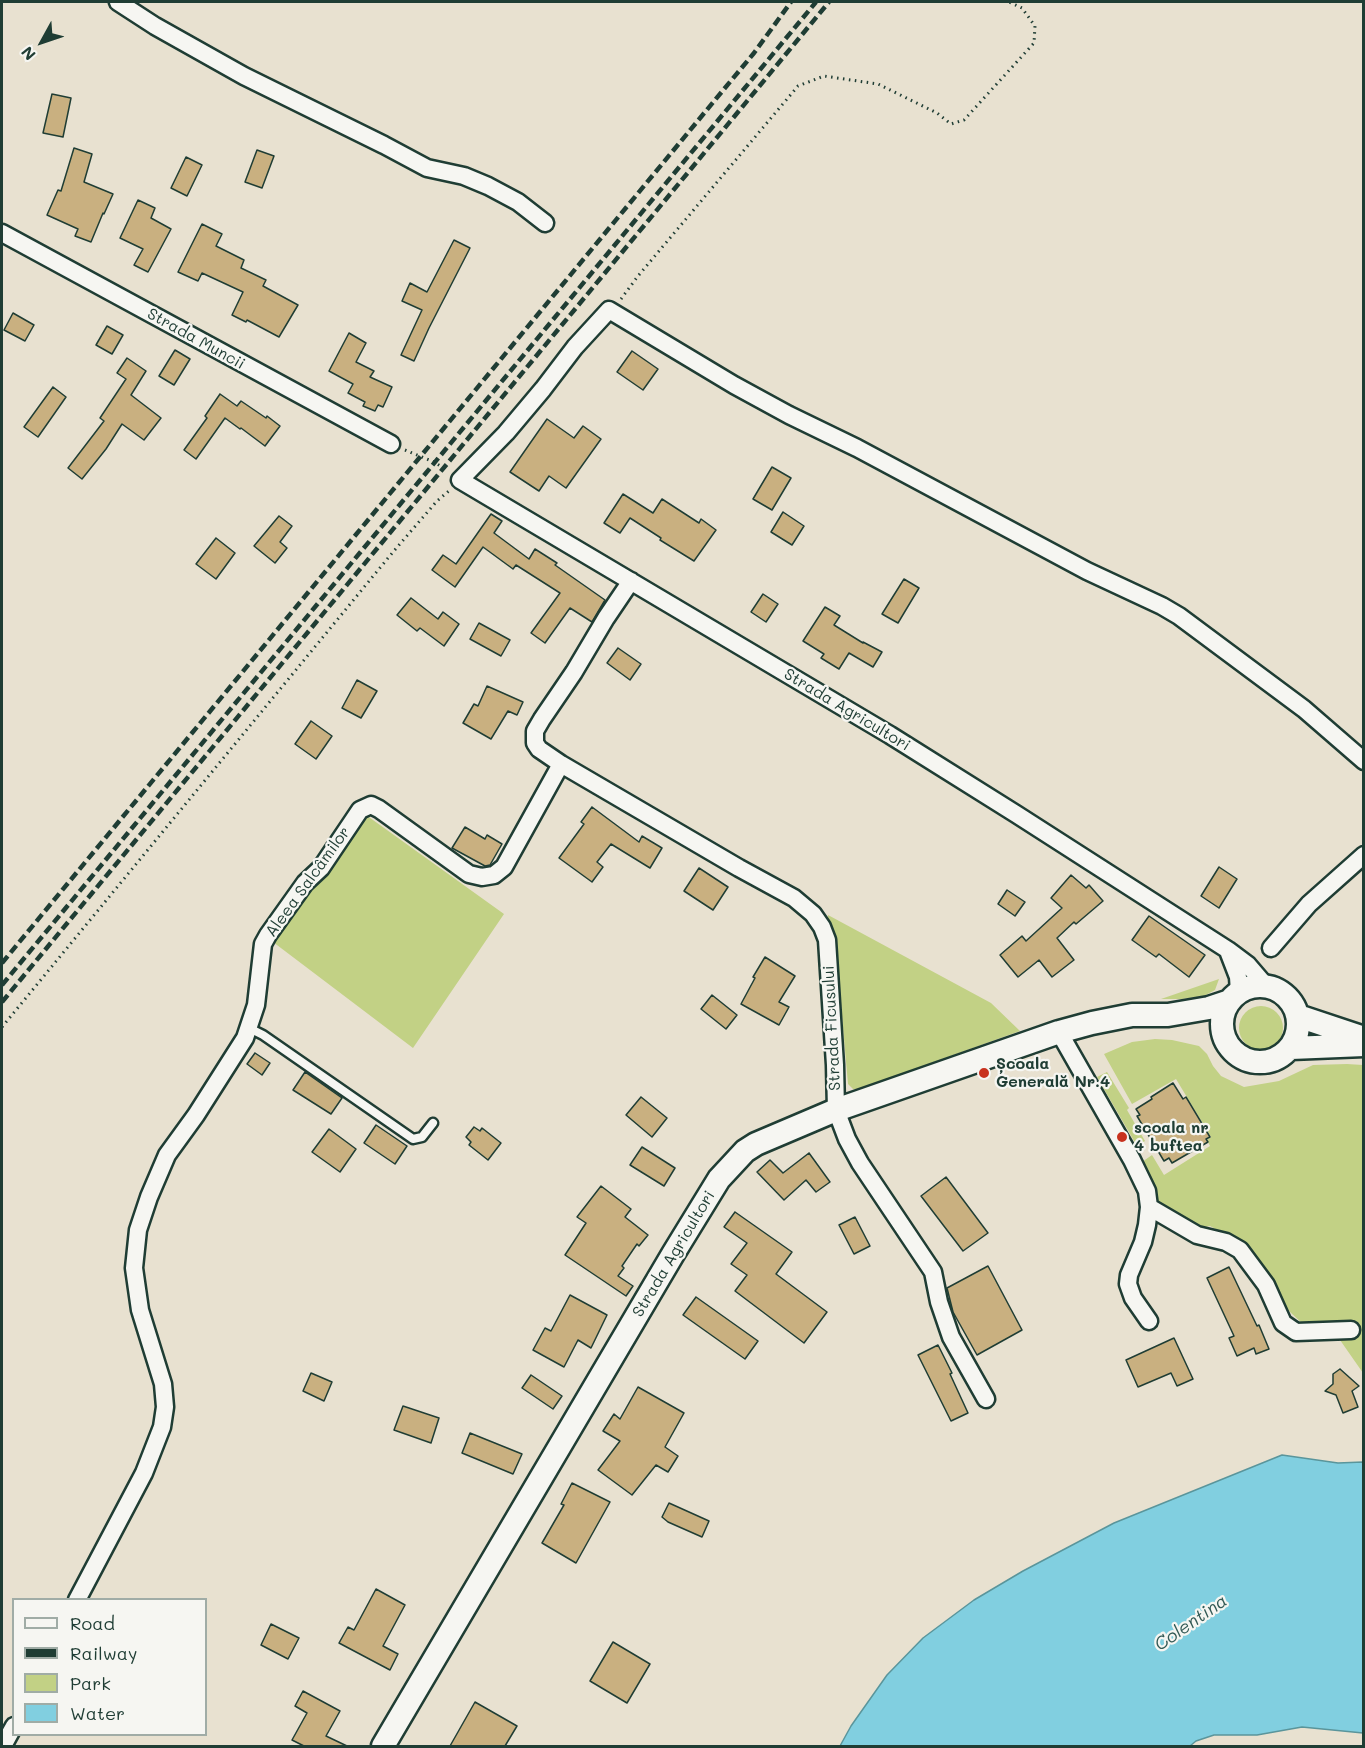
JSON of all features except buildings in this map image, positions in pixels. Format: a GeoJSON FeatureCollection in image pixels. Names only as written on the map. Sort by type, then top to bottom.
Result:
{"type":"FeatureCollection","features":[{"type":"Feature","properties":{"kind":"main road"},"geometry":{"type":"LineString","coordinates":[[1252,986],[1266,986],[1277,989],[1287,996],[1294,1005],[1299,1027],[1291,1048],[1283,1056],[1261,1063],[1240,1057],[1231,1049],[1223,1035],[1222,1019],[1234,996],[1252,986]]}},
{"type":"Feature","properties":{"kind":"main road","name":"Strada Agricultori"},"geometry":{"type":"LineString","coordinates":[[383,1746],[673,1254],[719,1179],[745,1152],[756,1144],[836,1110],[1059,1032],[1132,1015],[1168,1015],[1209,1008],[1234,996]]}},
{"type":"Feature","properties":{"kind":"main road","name":"Strada Agricultori"},"geometry":{"type":"LineString","coordinates":[[1168,1015],[1212,1029],[1223,1035]]}},
{"type":"Feature","properties":{"kind":"main road"},"geometry":{"type":"LineString","coordinates":[[1298,1016],[1364,1038]]}},
{"type":"Feature","properties":{"kind":"main road"},"geometry":{"type":"LineString","coordinates":[[1291,1048],[1364,1045]]}},
{"type":"Feature","properties":{"kind":"street"},"geometry":{"type":"LineString","coordinates":[[118,2],[155,26],[244,76],[427,168],[464,176],[488,186],[518,202],[545,223]]}},
{"type":"Feature","properties":{"kind":"street","name":"Strada Muncii"},"geometry":{"type":"LineString","coordinates":[[2,233],[391,444]]}},
{"type":"Feature","properties":{"kind":"street"},"geometry":{"type":"LineString","coordinates":[[460,480],[506,433],[575,347],[609,310],[789,415],[857,448],[1087,572],[1179,616],[1304,709],[1364,761]]}},
{"type":"Feature","properties":{"kind":"street","name":"Strada Agricultori"},"geometry":{"type":"LineString","coordinates":[[460,480],[890,735],[1228,950],[1248,966],[1266,986]]}},
{"type":"Feature","properties":{"kind":"street"},"geometry":{"type":"LineString","coordinates":[[561,764],[539,749],[535,743],[536,731],[631,581]]}},
{"type":"Feature","properties":{"kind":"street","name":"Aleea Salcâmilor"},"geometry":{"type":"LineString","coordinates":[[78,1598],[144,1473],[162,1426],[165,1407],[163,1384],[140,1310],[134,1268],[138,1230],[148,1197],[167,1155],[196,1115],[245,1038],[256,1005],[263,944],[268,935],[304,883],[321,868],[360,810],[371,805],[379,808],[469,874],[482,877],[494,875],[504,867],[561,764]]}},
{"type":"Feature","properties":{"kind":"street","name":"Strada Ficusului"},"geometry":{"type":"LineString","coordinates":[[561,764],[794,898],[813,915],[822,927],[827,940],[836,1110],[847,1139],[860,1163],[933,1272],[939,1302],[951,1337],[986,1400]]}},
{"type":"Feature","properties":{"kind":"street"},"geometry":{"type":"LineString","coordinates":[[1271,948],[1309,904],[1364,855]]}},
{"type":"Feature","properties":{"kind":"street"},"geometry":{"type":"LineString","coordinates":[[1228,950],[1238,977],[1234,996]]}},
{"type":"Feature","properties":{"kind":"street"},"geometry":{"type":"LineString","coordinates":[[1059,1032],[1132,1160],[1147,1191],[1149,1207],[1143,1242],[1128,1275],[1128,1284],[1133,1298],[1149,1321]]}},
{"type":"Feature","properties":{"kind":"street"},"geometry":{"type":"LineString","coordinates":[[1149,1207],[1197,1235],[1226,1242],[1240,1250],[1266,1285],[1283,1323],[1296,1332],[1351,1330]]}},
{"type":"Feature","properties":{"kind":"street"},"geometry":{"type":"LineString","coordinates":[[3,1746],[12,1730]]}},
{"type":"Feature","properties":{"kind":"lane"},"geometry":{"type":"LineString","coordinates":[[249,1028],[263,1035],[413,1139],[422,1137],[433,1123]]}},
{"type":"Feature","properties":{"kind":"path"},"geometry":{"type":"LineString","coordinates":[[609,310],[625,294],[798,86],[824,76],[878,84],[937,113],[951,124],[964,120],[1034,43],[1035,26],[1022,9],[1009,2]]}},
{"type":"Feature","properties":{"kind":"path"},"geometry":{"type":"LineString","coordinates":[[2,1027],[407,536],[437,501],[460,480],[444,467],[391,444]]}},
{"type":"Feature","properties":{"kind":"green space"},"geometry":{"type":"Polygon","coordinates":[[[366,815],[504,914],[413,1048],[273,942],[366,815]]]}},
{"type":"Feature","properties":{"kind":"green space"},"geometry":{"type":"Polygon","coordinates":[[[828,915],[991,1003],[1020,1031],[859,1089],[853,1089],[848,1084],[837,960],[827,923],[828,915]]]}},
{"type":"Feature","properties":{"kind":"green space"},"geometry":{"type":"Polygon","coordinates":[[[1219,979],[1215,990],[1204,996],[1161,999],[1219,979]]]}},
{"type":"Feature","properties":{"kind":"green space"},"geometry":{"type":"Polygon","coordinates":[[[1261,1006],[1270,1007],[1277,1012],[1282,1019],[1282,1037],[1277,1044],[1270,1049],[1261,1050],[1252,1049],[1245,1044],[1240,1037],[1239,1028],[1240,1019],[1245,1012],[1252,1007],[1261,1006]]]}},
{"type":"Feature","properties":{"kind":"green space"},"geometry":{"type":"Polygon","coordinates":[[[1155,1039],[1199,1046],[1221,1076],[1244,1087],[1279,1081],[1313,1065],[1363,1065],[1363,1373],[1340,1340],[1339,1326],[1304,1325],[1290,1312],[1237,1241],[1210,1226],[1189,1223],[1158,1205],[1142,1162],[1152,1155],[1164,1175],[1210,1146],[1207,1140],[1211,1137],[1176,1079],[1132,1104],[1104,1054],[1132,1042],[1155,1039]]]}},
{"type":"Feature","properties":{"kind":"green space"},"geometry":{"type":"Polygon","coordinates":[[[1107,1072],[1129,1108],[1127,1110],[1145,1141],[1137,1146],[1097,1077],[1107,1072]]]}},
{"type":"Feature","properties":{"kind":"water","name":"Colentina"},"geometry":{"type":"Polygon","coordinates":[[[1282,1455],[1338,1463],[1363,1462],[1363,1733],[1302,1727],[1257,1735],[1214,1735],[1196,1741],[1190,1746],[840,1746],[851,1726],[887,1675],[923,1638],[974,1600],[1114,1523],[1282,1455]]]}},
{"type":"Feature","properties":{"kind":"railway"},"geometry":{"type":"LineString","coordinates":[[2,963],[754,53],[791,2]]}},
{"type":"Feature","properties":{"kind":"railway"},"geometry":{"type":"LineString","coordinates":[[2,985],[816,2]]}},
{"type":"Feature","properties":{"kind":"railway"},"geometry":{"type":"LineString","coordinates":[[2,1002],[829,2]]}},
{"type":"Feature","properties":{"kind":"place","name":"Școala Generală Nr.4"},"geometry":{"type":"Point","coordinates":[984,1073]}},
{"type":"Feature","properties":{"kind":"place","name":"scoala nr 4 buftea"},"geometry":{"type":"Point","coordinates":[1122,1137]}}]}
